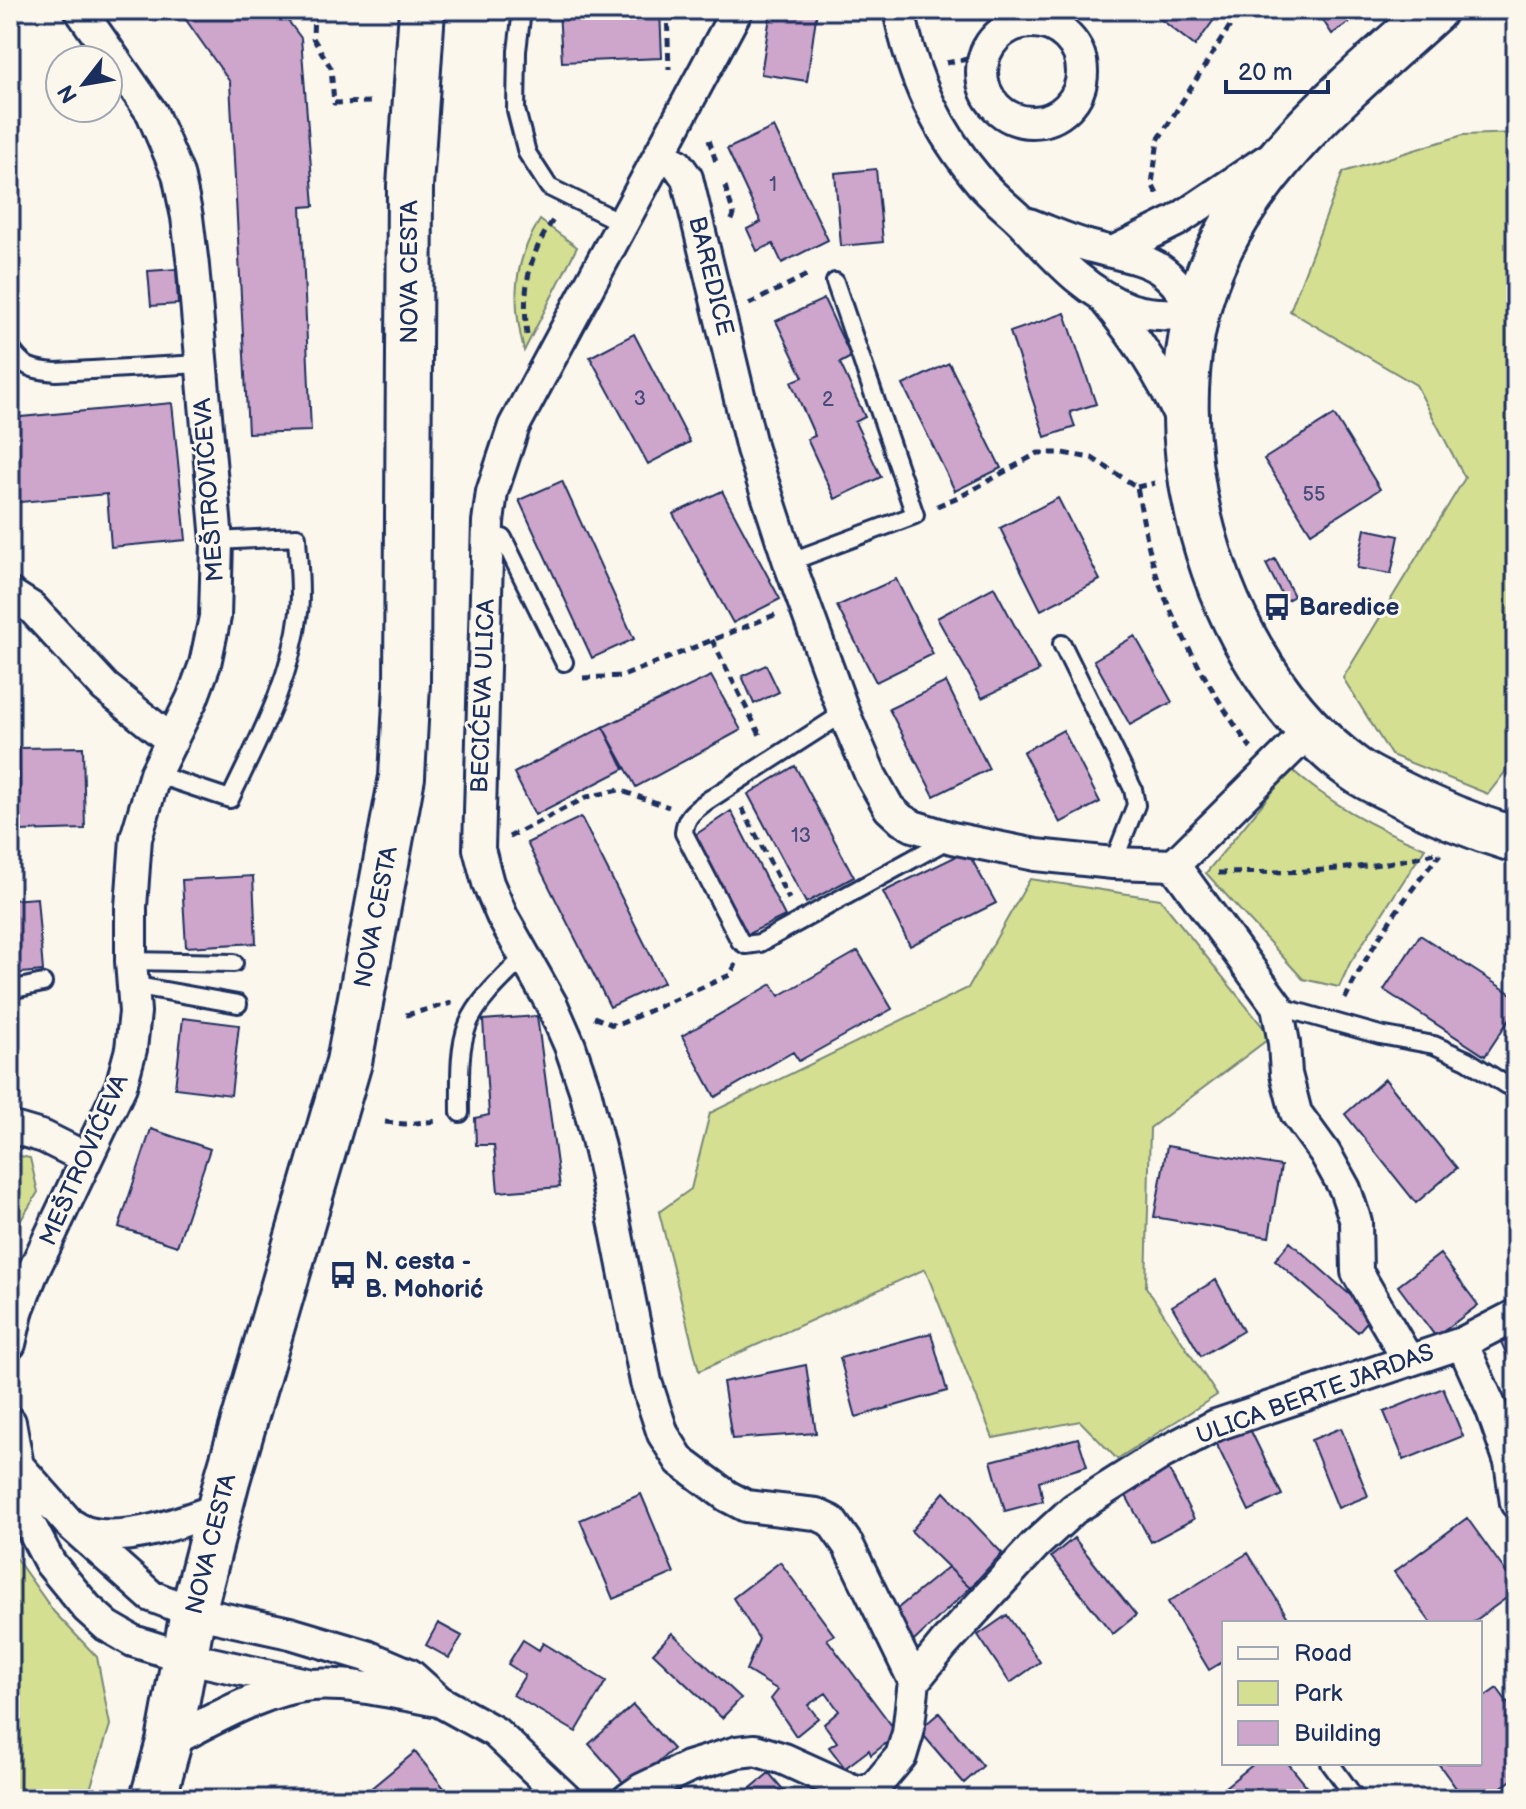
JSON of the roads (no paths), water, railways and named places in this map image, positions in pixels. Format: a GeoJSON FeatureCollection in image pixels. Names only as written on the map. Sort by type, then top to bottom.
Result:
{"type":"FeatureCollection","features":[{"type":"Feature","properties":{"kind":"street","name":"MEŠTROVIĆEVA"},"geometry":{"type":"LineString","coordinates":[[10,1344],[22,1297],[121,1086],[131,1049],[135,1012],[132,973],[136,838],[155,774],[205,664],[215,617],[217,541],[187,217],[178,174],[152,113],[80,10]]}},
{"type":"Feature","properties":{"kind":"street","name":"NOVA CESTA"},"geometry":{"type":"LineString","coordinates":[[153,1799],[169,1742],[193,1612],[220,1508],[349,1062],[402,777],[407,684],[410,186],[422,10]]}},
{"type":"Feature","properties":{"kind":"street","name":"BECIĆEVA ULICA"},"geometry":{"type":"LineString","coordinates":[[737,10],[514,426],[492,492],[487,535],[479,849],[488,883],[502,916],[558,1019],[585,1090],[603,1164],[646,1382],[663,1434],[680,1461],[727,1496],[746,1506],[816,1514],[831,1521],[848,1545],[914,1681]]}},
{"type":"Feature","properties":{"kind":"street"},"geometry":{"type":"LineString","coordinates":[[899,10],[911,63],[934,118],[954,148],[984,187],[1021,221],[1059,263],[1101,296],[1159,373],[1185,429]]}},
{"type":"Feature","properties":{"kind":"street"},"geometry":{"type":"LineString","coordinates":[[1434,10],[1292,143],[1249,197],[1216,254],[1197,315],[1188,356],[1185,429],[1197,509],[1225,603],[1267,674],[1310,730],[1358,772],[1439,815],[1516,840]]}},
{"type":"Feature","properties":{"kind":"street"},"geometry":{"type":"LineString","coordinates":[[1058,19],[1078,51],[1082,67],[1081,83],[1075,99],[1064,111],[1050,119],[1034,123],[1018,121],[997,108],[984,88],[981,72],[996,20],[1058,19]]}},
{"type":"Feature","properties":{"kind":"street"},"geometry":{"type":"LineString","coordinates":[[1115,251],[1176,221],[1292,143]]}},
{"type":"Feature","properties":{"kind":"street","name":"BAREDICE"},"geometry":{"type":"LineString","coordinates":[[660,155],[677,164],[687,178],[752,449],[844,713],[871,776],[889,808],[913,826],[952,838],[1036,855],[1113,863],[1174,865]]}},
{"type":"Feature","properties":{"kind":"street"},"geometry":{"type":"LineString","coordinates":[[1021,221],[1066,239],[1153,264],[1170,275],[1197,315]]}},
{"type":"Feature","properties":{"kind":"street"},"geometry":{"type":"LineString","coordinates":[[1101,296],[1132,310],[1197,315]]}},
{"type":"Feature","properties":{"kind":"street"},"geometry":{"type":"LineString","coordinates":[[10,594],[32,608],[105,687],[172,741]]}},
{"type":"Feature","properties":{"kind":"street"},"geometry":{"type":"LineString","coordinates":[[1310,730],[1174,865],[1277,1006],[1286,1074],[1296,1113],[1325,1153],[1345,1189],[1356,1222],[1357,1272],[1408,1360]]}},
{"type":"Feature","properties":{"kind":"street"},"geometry":{"type":"LineString","coordinates":[[10,1127],[44,1137],[86,1158]]}},
{"type":"Feature","properties":{"kind":"street","name":"ULICA BERTE JARDAS"},"geometry":{"type":"LineString","coordinates":[[914,1681],[1035,1545],[1074,1509],[1115,1481],[1216,1425],[1462,1343],[1516,1315]]}},
{"type":"Feature","properties":{"kind":"street"},"geometry":{"type":"LineString","coordinates":[[1462,1343],[1506,1449],[1516,1503]]}},
{"type":"Feature","properties":{"kind":"street"},"geometry":{"type":"LineString","coordinates":[[10,1422],[28,1521],[50,1563],[70,1590],[97,1617],[120,1634],[184,1657],[311,1685],[364,1688],[439,1701]]}},
{"type":"Feature","properties":{"kind":"street"},"geometry":{"type":"LineString","coordinates":[[20,1468],[69,1523],[151,1596],[193,1612],[290,1633],[367,1656],[409,1674],[439,1701],[495,1732],[566,1799]]}},
{"type":"Feature","properties":{"kind":"street"},"geometry":{"type":"LineString","coordinates":[[69,1523],[90,1533],[122,1535],[180,1522],[220,1508]]}},
{"type":"Feature","properties":{"kind":"street"},"geometry":{"type":"LineString","coordinates":[[628,1799],[688,1767],[737,1752],[755,1750],[784,1759],[857,1792],[876,1794],[901,1756],[908,1733],[914,1681]]}},
{"type":"Feature","properties":{"kind":"street"},"geometry":{"type":"LineString","coordinates":[[169,1742],[227,1712],[276,1693],[311,1685]]}},
{"type":"Feature","properties":{"kind":"lane"},"geometry":{"type":"LineString","coordinates":[[522,10],[517,51],[516,110],[527,153],[549,187],[624,224]]}},
{"type":"Feature","properties":{"kind":"lane"},"geometry":{"type":"LineString","coordinates":[[789,562],[915,515],[835,282]]}},
{"type":"Feature","properties":{"kind":"lane"},"geometry":{"type":"LineString","coordinates":[[10,347],[22,364],[39,371],[200,364]]}},
{"type":"Feature","properties":{"kind":"lane"},"geometry":{"type":"LineString","coordinates":[[487,535],[503,538],[564,662]]}},
{"type":"Feature","properties":{"kind":"lane"},"geometry":{"type":"LineString","coordinates":[[155,774],[230,799],[272,714],[291,657],[300,609],[297,537],[217,541]]}},
{"type":"Feature","properties":{"kind":"lane"},"geometry":{"type":"LineString","coordinates":[[1062,644],[1133,789],[1136,805],[1113,863]]}},
{"type":"Feature","properties":{"kind":"lane"},"geometry":{"type":"LineString","coordinates":[[844,713],[689,814],[684,823],[684,833],[740,941],[746,945],[760,943],[952,838]]}},
{"type":"Feature","properties":{"kind":"lane"},"geometry":{"type":"LineString","coordinates":[[460,1113],[461,1043],[465,1025],[484,995],[525,956]]}},
{"type":"Feature","properties":{"kind":"lane"},"geometry":{"type":"LineString","coordinates":[[132,973],[234,963]]}},
{"type":"Feature","properties":{"kind":"lane"},"geometry":{"type":"LineString","coordinates":[[132,973],[238,1004]]}},
{"type":"Feature","properties":{"kind":"lane"},"geometry":{"type":"LineString","coordinates":[[10,990],[43,983]]}},
{"type":"Feature","properties":{"kind":"lane"},"geometry":{"type":"LineString","coordinates":[[1277,1006],[1380,1035],[1434,1045],[1467,1060],[1506,1085]]}},
{"type":"Feature","properties":{"kind":"lane"},"geometry":{"type":"LineString","coordinates":[[1331,1765],[1356,1799]]}},
{"type":"Feature","properties":{"kind":"place","name":"Baredice"},"geometry":{"type":"Point","coordinates":[1277,607]}},
{"type":"Feature","properties":{"kind":"place","name":"N. cesta - B. Mohorić"},"geometry":{"type":"Point","coordinates":[343,1275]}}]}
